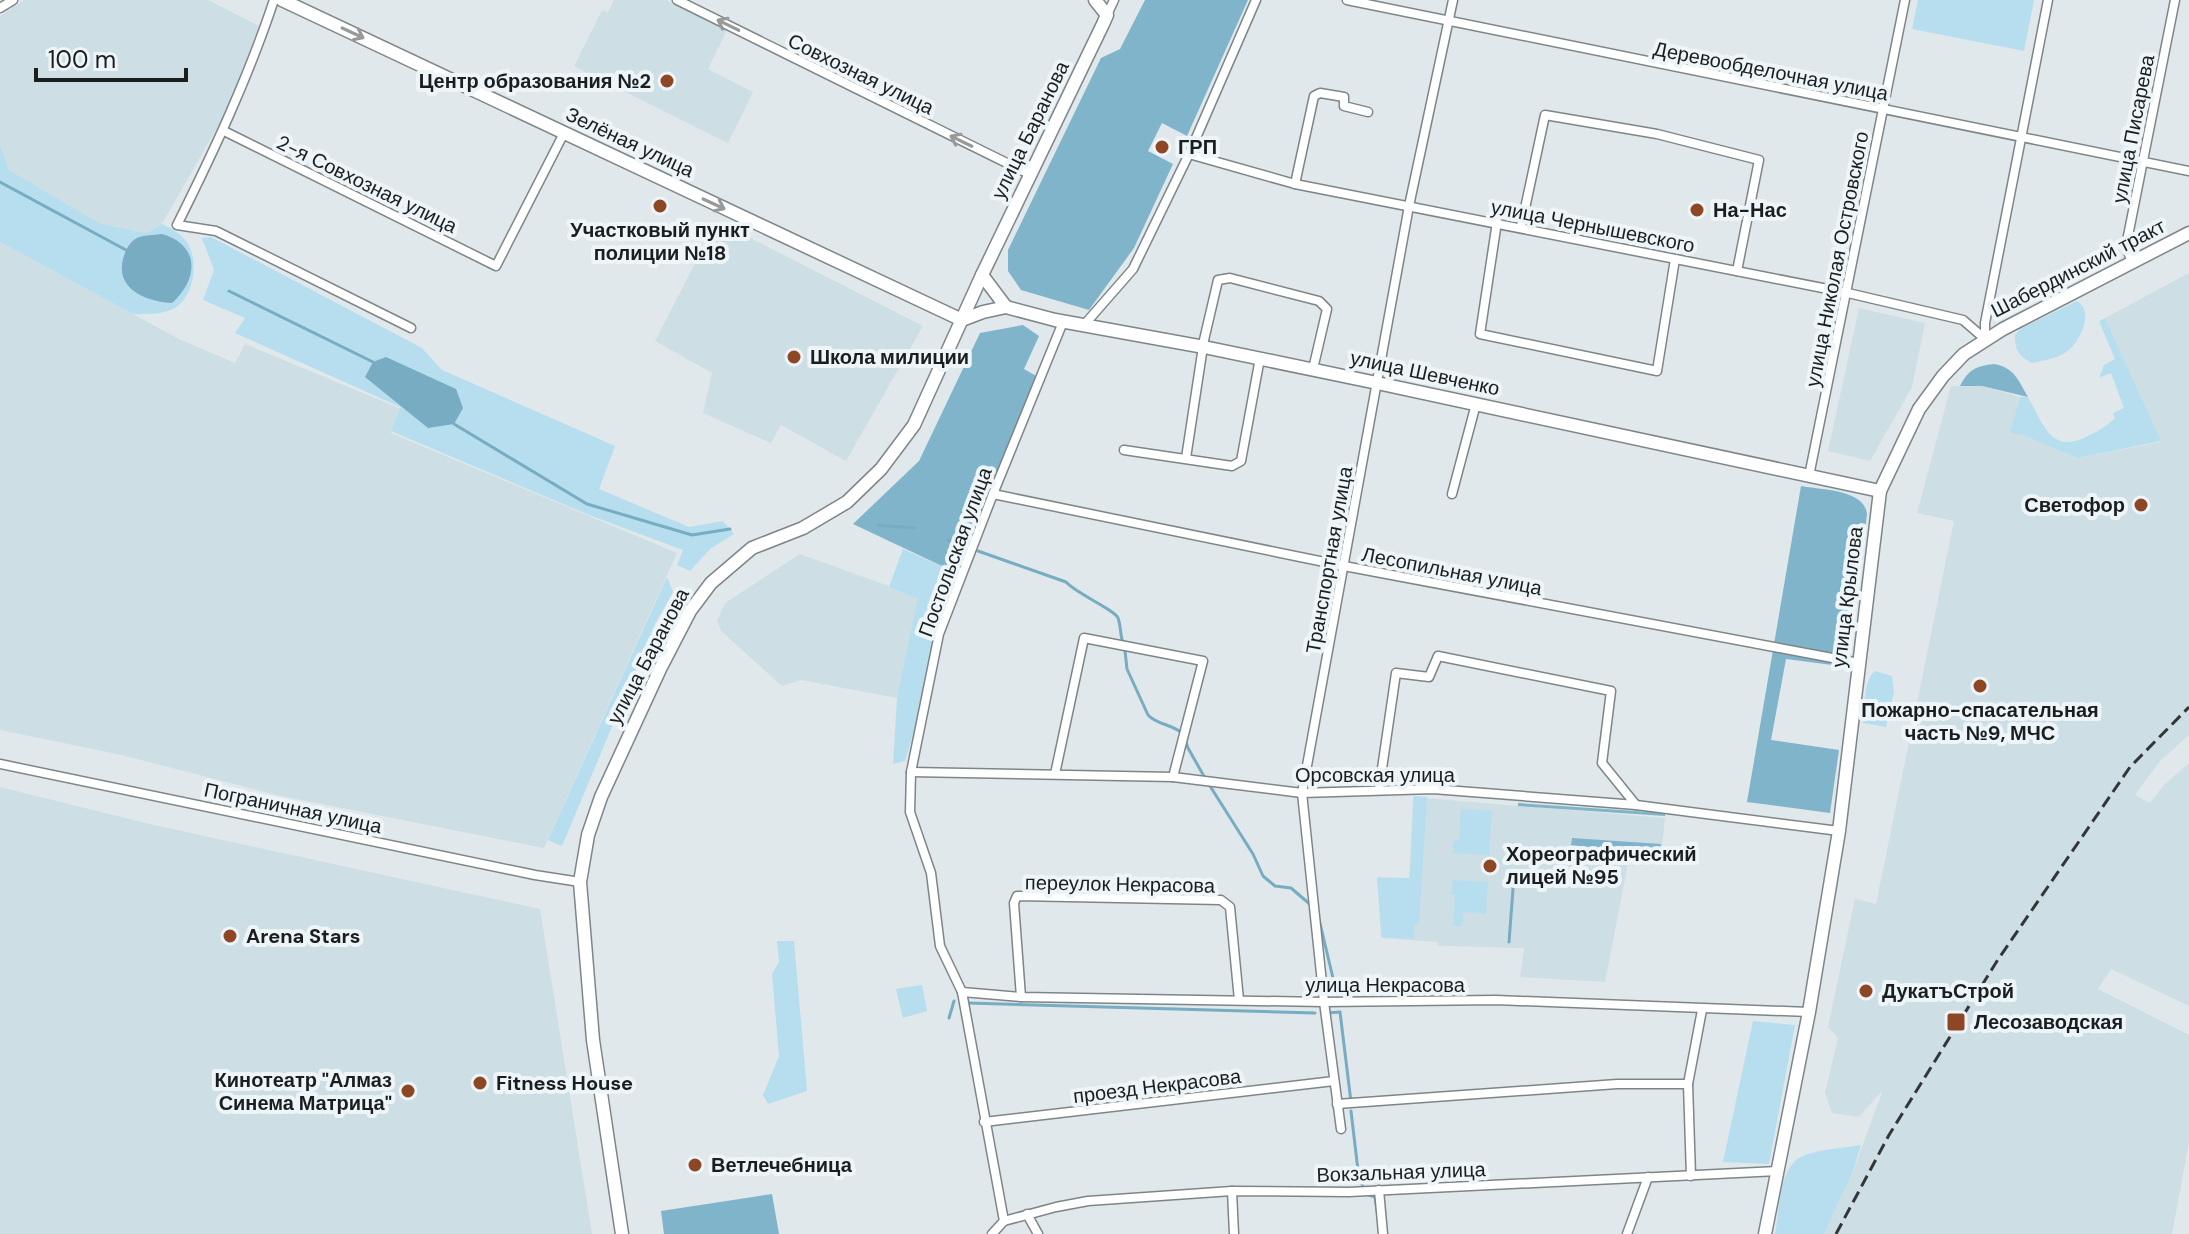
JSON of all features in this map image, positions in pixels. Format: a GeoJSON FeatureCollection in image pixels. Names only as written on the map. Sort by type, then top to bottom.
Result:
{"type":"FeatureCollection","features":[{"type":"Feature","properties":{"kind":"main road","name":"Зелёная улица"},"geometry":{"type":"LineString","coordinates":[[282,0],[962,320]]}},
{"type":"Feature","properties":{"kind":"main road"},"geometry":{"type":"LineString","coordinates":[[1095,0],[1107,15]]}},
{"type":"Feature","properties":{"kind":"main road","name":"улица Баранова"},"geometry":{"type":"LineString","coordinates":[[622,1234],[593,1040],[580,882],[588,835],[601,797],[660,669],[690,611],[711,583],[752,548],[803,528],[847,502],[881,469],[914,425],[1107,15]]}},
{"type":"Feature","properties":{"kind":"main road","name":"Шабердинский тракт"},"geometry":{"type":"LineString","coordinates":[[1985,339],[2189,233]]}},
{"type":"Feature","properties":{"kind":"main road"},"geometry":{"type":"LineString","coordinates":[[962,320],[1006,307],[982,275]]}},
{"type":"Feature","properties":{"kind":"main road","name":"улица Шевченко"},"geometry":{"type":"LineString","coordinates":[[1006,307],[1063,322],[1260,358],[1880,491]]}},
{"type":"Feature","properties":{"kind":"main road","name":"улица Крылова"},"geometry":{"type":"LineString","coordinates":[[1765,1234],[1809,1012],[1839,831],[1880,491],[1919,409],[1943,376],[1964,354],[1985,339]]}},
{"type":"Feature","properties":{"kind":"street"},"geometry":{"type":"LineString","coordinates":[[0,8],[13,0]]}},
{"type":"Feature","properties":{"kind":"street"},"geometry":{"type":"LineString","coordinates":[[274,0],[254,62],[177,225],[216,231],[411,328]]}},
{"type":"Feature","properties":{"kind":"street","name":"Совхозная улица"},"geometry":{"type":"LineString","coordinates":[[677,0],[1031,175]]}},
{"type":"Feature","properties":{"kind":"street"},"geometry":{"type":"LineString","coordinates":[[1107,15],[1114,0]]}},
{"type":"Feature","properties":{"kind":"street"},"geometry":{"type":"LineString","coordinates":[[1084,325],[1133,269],[1189,154],[1256,0]]}},
{"type":"Feature","properties":{"kind":"street","name":"Деревообделочная улица"},"geometry":{"type":"LineString","coordinates":[[1347,0],[2189,171]]}},
{"type":"Feature","properties":{"kind":"street","name":"Транспортная улица"},"geometry":{"type":"LineString","coordinates":[[1341,1129],[1302,793],[1409,206],[1453,0]]}},
{"type":"Feature","properties":{"kind":"street","name":"улица Николая Островского"},"geometry":{"type":"LineString","coordinates":[[1809,476],[1905,0]]}},
{"type":"Feature","properties":{"kind":"street"},"geometry":{"type":"LineString","coordinates":[[1985,339],[1985,323],[2048,0]]}},
{"type":"Feature","properties":{"kind":"street","name":"улица Писарева"},"geometry":{"type":"LineString","coordinates":[[2132,263],[2126,246],[2175,0]]}},
{"type":"Feature","properties":{"kind":"street"},"geometry":{"type":"LineString","coordinates":[[1295,184],[1314,96],[1320,93],[1344,97],[1344,106],[1368,112]]}},
{"type":"Feature","properties":{"kind":"street"},"geometry":{"type":"LineString","coordinates":[[1521,227],[1545,115],[1657,134],[1759,160],[1737,271]]}},
{"type":"Feature","properties":{"kind":"street","name":"2-я Совхозная улица"},"geometry":{"type":"LineString","coordinates":[[224,131],[496,266],[564,133]]}},
{"type":"Feature","properties":{"kind":"street","name":"улица Чернышевского"},"geometry":{"type":"LineString","coordinates":[[1189,154],[1295,184],[1848,293],[1963,320],[1985,339]]}},
{"type":"Feature","properties":{"kind":"street"},"geometry":{"type":"LineString","coordinates":[[1497,222],[1480,334],[1657,371],[1675,259]]}},
{"type":"Feature","properties":{"kind":"street"},"geometry":{"type":"LineString","coordinates":[[1186,458],[1218,280],[1230,278],[1319,301],[1327,309],[1313,369]]}},
{"type":"Feature","properties":{"kind":"street","name":"Постольская улица"},"geometry":{"type":"LineString","coordinates":[[1004,1221],[962,992],[940,946],[931,873],[910,812],[911,772],[939,634],[1063,322]]}},
{"type":"Feature","properties":{"kind":"street"},"geometry":{"type":"LineString","coordinates":[[1124,450],[1232,466],[1241,461],[1260,358]]}},
{"type":"Feature","properties":{"kind":"street"},"geometry":{"type":"LineString","coordinates":[[1452,494],[1476,404]]}},
{"type":"Feature","properties":{"kind":"street","name":"Лесопильная улица"},"geometry":{"type":"LineString","coordinates":[[993,494],[1344,566],[1859,663]]}},
{"type":"Feature","properties":{"kind":"street"},"geometry":{"type":"LineString","coordinates":[[1055,774],[1084,638],[1203,661],[1173,777]]}},
{"type":"Feature","properties":{"kind":"street"},"geometry":{"type":"LineString","coordinates":[[1379,789],[1396,673],[1429,677],[1438,656],[1611,691],[1602,763],[1636,805]]}},
{"type":"Feature","properties":{"kind":"street","name":"Пограничная улица"},"geometry":{"type":"LineString","coordinates":[[0,764],[580,882]]}},
{"type":"Feature","properties":{"kind":"street","name":"Орсовская улица"},"geometry":{"type":"LineString","coordinates":[[911,772],[1173,777],[1302,793],[1433,789],[1636,805],[1839,831]]}},
{"type":"Feature","properties":{"kind":"street","name":"переулок Некрасова"},"geometry":{"type":"LineString","coordinates":[[1021,997],[1014,903],[1017,896],[1221,900],[1230,907],[1239,1000]]}},
{"type":"Feature","properties":{"kind":"street","name":"улица Некрасова"},"geometry":{"type":"LineString","coordinates":[[962,992],[1021,997],[1324,1002],[1496,1000],[1809,1012]]}},
{"type":"Feature","properties":{"kind":"street"},"geometry":{"type":"LineString","coordinates":[[1691,1176],[1688,1084],[1702,1010]]}},
{"type":"Feature","properties":{"kind":"street","name":"проезд Некрасова"},"geometry":{"type":"LineString","coordinates":[[984,1122],[1334,1081]]}},
{"type":"Feature","properties":{"kind":"street"},"geometry":{"type":"LineString","coordinates":[[1337,1104],[1617,1084],[1688,1084]]}},
{"type":"Feature","properties":{"kind":"street","name":"Вокзальная улица"},"geometry":{"type":"LineString","coordinates":[[1004,1221],[1088,1201],[1232,1191],[1379,1190],[1778,1171]]}},
{"type":"Feature","properties":{"kind":"street"},"geometry":{"type":"LineString","coordinates":[[1627,1234],[1648,1177]]}},
{"type":"Feature","properties":{"kind":"street"},"geometry":{"type":"LineString","coordinates":[[1379,1190],[1383,1234]]}},
{"type":"Feature","properties":{"kind":"street"},"geometry":{"type":"LineString","coordinates":[[1232,1191],[1234,1234]]}},
{"type":"Feature","properties":{"kind":"street"},"geometry":{"type":"LineString","coordinates":[[1027,1214],[1038,1234]]}},
{"type":"Feature","properties":{"kind":"street"},"geometry":{"type":"LineString","coordinates":[[992,1234],[1004,1221]]}},
{"type":"Feature","properties":{"kind":"shaded area"},"geometry":{"type":"Polygon","coordinates":[[[24,0],[208,0],[259,26],[230,105],[162,224],[147,233],[101,224],[9,170],[0,145],[0,16],[24,0]]]}},
{"type":"Feature","properties":{"kind":"shaded area","name":"Центр образования №2"},"geometry":{"type":"Polygon","coordinates":[[[614,0],[666,0],[727,30],[708,69],[753,92],[728,143],[574,66],[602,10],[608,12],[614,0]]]}},
{"type":"Feature","properties":{"kind":"shaded area"},"geometry":{"type":"Polygon","coordinates":[[[1145,0],[1248,0],[1187,136],[1162,123],[1148,151],[1173,164],[1134,248],[1089,310],[1021,290],[1008,271],[1008,250],[1101,58],[1120,49],[1145,0]]]}},
{"type":"Feature","properties":{"kind":"shaded area"},"geometry":{"type":"Polygon","coordinates":[[[1918,0],[2034,0],[2024,51],[1912,29],[1918,0]]]}},
{"type":"Feature","properties":{"kind":"shaded area"},"geometry":{"type":"Polygon","coordinates":[[[0,145],[9,170],[101,224],[147,233],[162,224],[182,236],[190,248],[194,263],[190,288],[182,302],[155,314],[133,314],[0,242],[0,145]]]}},
{"type":"Feature","properties":{"kind":"shaded area","name":"Школа милиции"},"geometry":{"type":"Polygon","coordinates":[[[717,221],[923,326],[846,461],[781,425],[771,443],[703,413],[712,373],[655,341],[717,221]]]}},
{"type":"Feature","properties":{"kind":"shaded area"},"geometry":{"type":"Polygon","coordinates":[[[162,234],[183,246],[191,264],[187,284],[172,303],[153,300],[136,292],[124,279],[122,270],[125,253],[134,240],[162,234]]]}},
{"type":"Feature","properties":{"kind":"shaded area"},"geometry":{"type":"Polygon","coordinates":[[[211,237],[422,348],[442,370],[615,446],[599,489],[689,527],[723,521],[734,534],[710,549],[690,571],[677,565],[683,550],[589,515],[391,431],[400,407],[235,333],[245,318],[203,300],[214,270],[202,238],[211,237]]]}},
{"type":"Feature","properties":{"kind":"shaded area"},"geometry":{"type":"Polygon","coordinates":[[[0,242],[179,339],[235,363],[245,344],[399,408],[391,433],[677,553],[544,848],[276,795],[122,755],[0,730],[0,242]]]}},
{"type":"Feature","properties":{"kind":"shaded area"},"geometry":{"type":"Polygon","coordinates":[[[2189,273],[2189,735],[2160,761],[2135,795],[2150,803],[2164,785],[2189,763],[2189,1006],[2111,969],[2098,989],[2189,1035],[2189,1142],[2172,1234],[1824,1234],[1852,1174],[1883,1090],[1859,1117],[1832,1113],[1825,1093],[1838,1038],[1828,1027],[1855,899],[1876,904],[1954,521],[1917,513],[1951,386],[1982,386],[2020,397],[2011,433],[2077,458],[2161,442],[2105,318],[2189,273]]]}},
{"type":"Feature","properties":{"kind":"shaded area"},"geometry":{"type":"Polygon","coordinates":[[[2077,301],[2085,313],[2085,321],[2079,337],[2069,350],[2032,363],[2020,355],[2015,335],[2020,329],[2077,301]]]}},
{"type":"Feature","properties":{"kind":"shaded area"},"geometry":{"type":"Polygon","coordinates":[[[1859,308],[1925,323],[1912,387],[1870,461],[1828,451],[1859,308]]]}},
{"type":"Feature","properties":{"kind":"shaded area"},"geometry":{"type":"Polygon","coordinates":[[[2105,318],[2161,441],[2077,458],[2023,435],[2010,433],[2020,397],[2028,397],[2044,427],[2065,442],[2099,430],[2115,418],[2113,413],[2124,408],[2111,373],[2099,378],[2104,365],[2115,359],[2099,321],[2105,318]]]}},
{"type":"Feature","properties":{"kind":"shaded area"},"geometry":{"type":"Polygon","coordinates":[[[1023,325],[1039,336],[1024,369],[1038,377],[961,575],[853,524],[919,461],[980,333],[1023,325]]]}},
{"type":"Feature","properties":{"kind":"shaded area"},"geometry":{"type":"Polygon","coordinates":[[[386,357],[456,389],[463,408],[454,424],[428,428],[365,377],[373,362],[386,357]]]}},
{"type":"Feature","properties":{"kind":"shaded area"},"geometry":{"type":"Polygon","coordinates":[[[1994,364],[2011,372],[2028,397],[1982,386],[1960,386],[1973,370],[1994,364]]]}},
{"type":"Feature","properties":{"kind":"shaded area"},"geometry":{"type":"Polygon","coordinates":[[[1801,486],[1850,495],[1864,506],[1867,514],[1848,667],[1786,659],[1771,740],[1839,750],[1830,813],[1747,802],[1801,486]]]}},
{"type":"Feature","properties":{"kind":"shaded area"},"geometry":{"type":"Polygon","coordinates":[[[903,549],[961,575],[905,761],[893,764],[897,698],[918,598],[889,587],[903,549]]]}},
{"type":"Feature","properties":{"kind":"shaded area"},"geometry":{"type":"Polygon","coordinates":[[[800,554],[919,597],[897,698],[801,680],[782,686],[721,631],[717,621],[725,603],[800,554]]]}},
{"type":"Feature","properties":{"kind":"shaded area"},"geometry":{"type":"Polygon","coordinates":[[[667,577],[673,592],[655,624],[562,846],[548,840],[667,577]]]}},
{"type":"Feature","properties":{"kind":"shaded area"},"geometry":{"type":"Polygon","coordinates":[[[1875,671],[1892,676],[1894,692],[1886,727],[1863,723],[1866,688],[1875,671]]]}},
{"type":"Feature","properties":{"kind":"shaded area"},"geometry":{"type":"Polygon","coordinates":[[[0,787],[154,825],[540,909],[592,1234],[0,1234],[0,787]]]}},
{"type":"Feature","properties":{"kind":"shaded area"},"geometry":{"type":"Polygon","coordinates":[[[1414,796],[1427,797],[1419,924],[1414,924],[1414,939],[1382,937],[1377,878],[1410,878],[1414,796]]]}},
{"type":"Feature","properties":{"kind":"shaded area","name":"Хореографический лицей №95"},"geometry":{"type":"Polygon","coordinates":[[[1413,797],[1665,818],[1661,856],[1630,853],[1605,982],[1520,977],[1524,948],[1438,946],[1437,942],[1381,938],[1377,877],[1409,878],[1413,797]]]}},
{"type":"Feature","properties":{"kind":"shaded area"},"geometry":{"type":"Polygon","coordinates":[[[1518,803],[1665,813],[1665,816],[1518,806],[1518,803]]]}},
{"type":"Feature","properties":{"kind":"shaded area"},"geometry":{"type":"Polygon","coordinates":[[[1461,809],[1492,811],[1489,855],[1453,853],[1454,841],[1459,840],[1461,809]]]}},
{"type":"Feature","properties":{"kind":"shaded area"},"geometry":{"type":"Polygon","coordinates":[[[1572,838],[1661,844],[1659,855],[1571,845],[1572,838]]]}},
{"type":"Feature","properties":{"kind":"shaded area"},"geometry":{"type":"Polygon","coordinates":[[[1453,880],[1488,882],[1486,914],[1464,912],[1462,926],[1453,926],[1453,880]]]}},
{"type":"Feature","properties":{"kind":"shaded area"},"geometry":{"type":"Polygon","coordinates":[[[777,941],[794,941],[807,1091],[768,1104],[763,1095],[779,1056],[772,974],[779,962],[777,941]]]}},
{"type":"Feature","properties":{"kind":"shaded area"},"geometry":{"type":"Polygon","coordinates":[[[922,985],[927,1011],[903,1018],[896,989],[922,985]]]}},
{"type":"Feature","properties":{"kind":"shaded area"},"geometry":{"type":"Polygon","coordinates":[[[1753,1021],[1795,1025],[1769,1164],[1723,1162],[1753,1021]]]}},
{"type":"Feature","properties":{"kind":"shaded area"},"geometry":{"type":"Polygon","coordinates":[[[1861,1145],[1852,1174],[1824,1234],[1775,1234],[1785,1178],[1796,1160],[1818,1151],[1861,1145]]]}},
{"type":"Feature","properties":{"kind":"shaded area"},"geometry":{"type":"Polygon","coordinates":[[[772,1194],[779,1234],[664,1234],[661,1211],[772,1194]]]}},
{"type":"Feature","properties":{"kind":"waterway"},"geometry":{"type":"LineString","coordinates":[[0,182],[126,250]]}},
{"type":"Feature","properties":{"kind":"waterway"},"geometry":{"type":"LineString","coordinates":[[229,291],[373,362]]}},
{"type":"Feature","properties":{"kind":"waterway"},"geometry":{"type":"LineString","coordinates":[[454,424],[587,504],[692,535],[730,529]]}},
{"type":"Feature","properties":{"kind":"waterway"},"geometry":{"type":"LineString","coordinates":[[878,525],[914,528]]}},
{"type":"Feature","properties":{"kind":"waterway"},"geometry":{"type":"LineString","coordinates":[[948,540],[968,547]]}},
{"type":"Feature","properties":{"kind":"waterway"},"geometry":{"type":"LineString","coordinates":[[978,551],[1066,582],[1118,618],[1123,643]]}},
{"type":"Feature","properties":{"kind":"waterway"},"geometry":{"type":"LineString","coordinates":[[1125,651],[1127,669],[1148,715],[1182,733]]}},
{"type":"Feature","properties":{"kind":"waterway"},"geometry":{"type":"LineString","coordinates":[[1185,739],[1205,778]]}},
{"type":"Feature","properties":{"kind":"waterway"},"geometry":{"type":"LineString","coordinates":[[1210,786],[1253,854],[1263,876],[1275,886],[1291,888],[1312,906]]}},
{"type":"Feature","properties":{"kind":"waterway"},"geometry":{"type":"LineString","coordinates":[[1509,942],[1514,876]]}},
{"type":"Feature","properties":{"kind":"waterway"},"geometry":{"type":"LineString","coordinates":[[1319,919],[1337,995]]}},
{"type":"Feature","properties":{"kind":"waterway"},"geometry":{"type":"LineString","coordinates":[[949,1018],[954,1001]]}},
{"type":"Feature","properties":{"kind":"waterway"},"geometry":{"type":"LineString","coordinates":[[968,1003],[1315,1013]]}},
{"type":"Feature","properties":{"kind":"waterway"},"geometry":{"type":"LineString","coordinates":[[1327,1013],[1340,1012],[1351,1102]]}},
{"type":"Feature","properties":{"kind":"waterway"},"geometry":{"type":"LineString","coordinates":[[1351,1111],[1359,1179],[1363,1186]]}},
{"type":"Feature","properties":{"kind":"waterway"},"geometry":{"type":"LineString","coordinates":[[1369,1195],[1375,1197],[1377,1210]]}},
{"type":"Feature","properties":{"kind":"railway"},"geometry":{"type":"LineString","coordinates":[[1836,1234],[1889,1135],[1997,961],[2130,767],[2189,707]]}},
{"type":"Feature","properties":{"kind":"place","name":"Центр образования №2"},"geometry":{"type":"Point","coordinates":[667,81]}},
{"type":"Feature","properties":{"kind":"place","name":"ГРП"},"geometry":{"type":"Point","coordinates":[1162,147]}},
{"type":"Feature","properties":{"kind":"place","name":"Участковый пункт полиции №18"},"geometry":{"type":"Point","coordinates":[660,206]}},
{"type":"Feature","properties":{"kind":"place","name":"На-Нас"},"geometry":{"type":"Point","coordinates":[1697,210]}},
{"type":"Feature","properties":{"kind":"place","name":"Школа милиции"},"geometry":{"type":"Point","coordinates":[794,357]}},
{"type":"Feature","properties":{"kind":"place","name":"Светофор"},"geometry":{"type":"Point","coordinates":[2141,505]}},
{"type":"Feature","properties":{"kind":"place","name":"Пожарно-спасательная часть №9, МЧС"},"geometry":{"type":"Point","coordinates":[1980,686]}},
{"type":"Feature","properties":{"kind":"place","name":"Хореографический лицей №95"},"geometry":{"type":"Point","coordinates":[1490,866]}},
{"type":"Feature","properties":{"kind":"place","name":"Arena Stars"},"geometry":{"type":"Point","coordinates":[230,936]}},
{"type":"Feature","properties":{"kind":"place","name":"ДукатъСтрой"},"geometry":{"type":"Point","coordinates":[1866,991]}},
{"type":"Feature","properties":{"kind":"place","name":"Лесозаводская"},"geometry":{"type":"Point","coordinates":[1956,1022]}},
{"type":"Feature","properties":{"kind":"place","name":"Fitness House"},"geometry":{"type":"Point","coordinates":[480,1083]}},
{"type":"Feature","properties":{"kind":"place","name":"Кинотеатр \"Алмаз Синема Матрица\""},"geometry":{"type":"Point","coordinates":[408,1091]}},
{"type":"Feature","properties":{"kind":"place","name":"Ветлечебница"},"geometry":{"type":"Point","coordinates":[695,1165]}}]}
